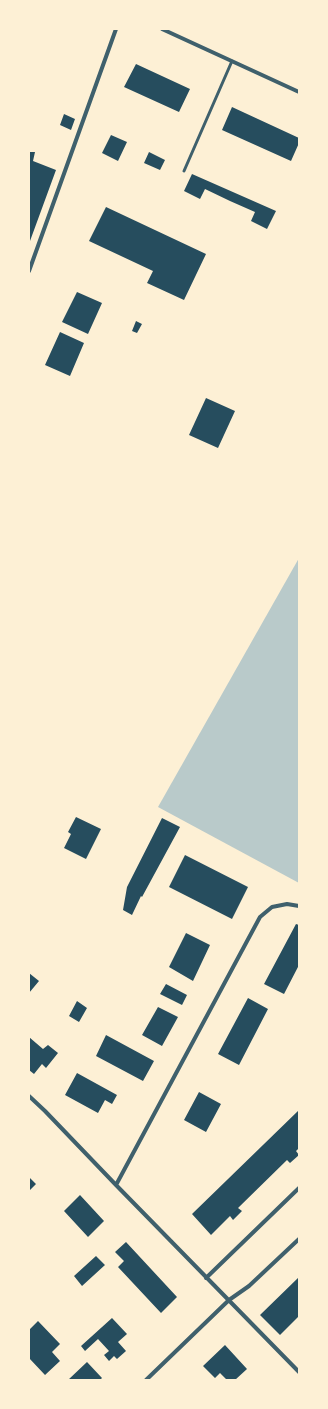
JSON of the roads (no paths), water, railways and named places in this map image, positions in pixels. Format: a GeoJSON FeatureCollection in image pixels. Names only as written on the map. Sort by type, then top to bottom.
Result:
{"type":"FeatureCollection","features":[{"type":"Feature","properties":{"kind":"street"},"geometry":{"type":"LineString","coordinates":[[29,271],[116,29]]}},
{"type":"Feature","properties":{"kind":"street"},"geometry":{"type":"LineString","coordinates":[[162,29],[299,92]]}},
{"type":"Feature","properties":{"kind":"street"},"geometry":{"type":"LineString","coordinates":[[116,1185],[260,917],[272,907],[287,904],[299,906]]}},
{"type":"Feature","properties":{"kind":"street"},"geometry":{"type":"LineString","coordinates":[[29,1096],[299,1372]]}},
{"type":"Feature","properties":{"kind":"street"},"geometry":{"type":"LineString","coordinates":[[206,1278],[299,1188]]}},
{"type":"Feature","properties":{"kind":"street"},"geometry":{"type":"LineString","coordinates":[[146,1380],[229,1300],[249,1286],[299,1239]]}},
{"type":"Feature","properties":{"kind":"lane"},"geometry":{"type":"LineString","coordinates":[[184,170],[232,61]]}}]}
